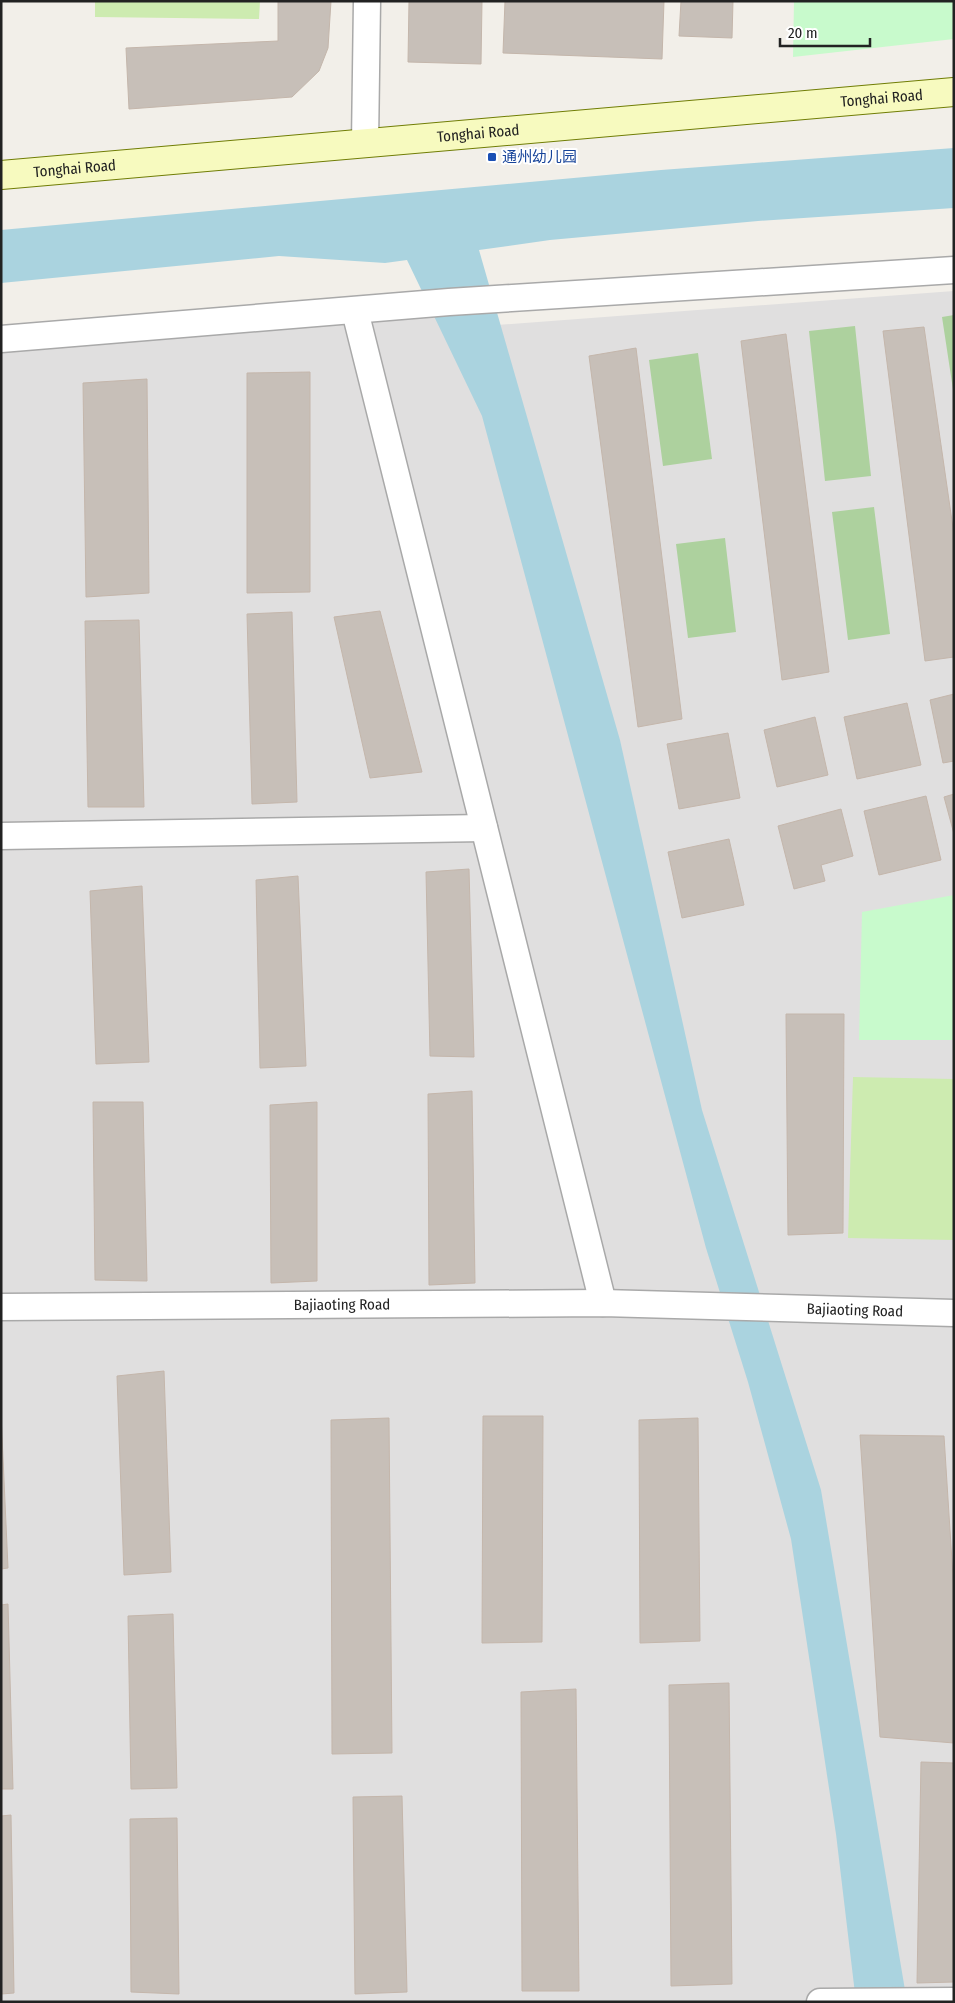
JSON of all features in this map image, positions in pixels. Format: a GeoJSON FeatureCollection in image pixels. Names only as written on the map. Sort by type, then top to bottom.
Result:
{"type":"FeatureCollection","features":[{"type":"Feature","properties":{"kind":"street"},"geometry":{"type":"LineString","coordinates":[[365,143],[368,1]]}},
{"type":"Feature","properties":{"kind":"street","name":"Tonghai Road"},"geometry":{"type":"LineString","coordinates":[[1,175],[954,92]]}},
{"type":"Feature","properties":{"kind":"street"},"geometry":{"type":"LineString","coordinates":[[1,339],[448,302],[954,270]]}},
{"type":"Feature","properties":{"kind":"street"},"geometry":{"type":"LineString","coordinates":[[355,311],[603,1303]]}},
{"type":"Feature","properties":{"kind":"street"},"geometry":{"type":"LineString","coordinates":[[1,836],[484,828]]}},
{"type":"Feature","properties":{"kind":"street","name":"Bajiaoting Road"},"geometry":{"type":"LineString","coordinates":[[1,1307],[603,1303],[954,1313]]}},
{"type":"Feature","properties":{"kind":"street"},"geometry":{"type":"LineString","coordinates":[[820,2002],[954,2001]]}},
{"type":"Feature","properties":{"kind":"shaded area"},"geometry":{"type":"Polygon","coordinates":[[[954,291],[954,2002],[1,2002],[1,342],[449,302],[483,326],[954,291]]]}},
{"type":"Feature","properties":{"kind":"green space"},"geometry":{"type":"Polygon","coordinates":[[[95,1],[260,1],[259,19],[95,17],[95,1]]]}},
{"type":"Feature","properties":{"kind":"green space"},"geometry":{"type":"Polygon","coordinates":[[[794,1],[954,1],[954,39],[793,57],[794,1]]]}},
{"type":"Feature","properties":{"kind":"green space"},"geometry":{"type":"Polygon","coordinates":[[[954,315],[954,396],[942,317],[954,315]]]}},
{"type":"Feature","properties":{"kind":"green space"},"geometry":{"type":"Polygon","coordinates":[[[855,326],[871,476],[825,481],[809,331],[855,326]]]}},
{"type":"Feature","properties":{"kind":"green space"},"geometry":{"type":"Polygon","coordinates":[[[698,353],[712,459],[663,466],[649,360],[698,353]]]}},
{"type":"Feature","properties":{"kind":"green space"},"geometry":{"type":"Polygon","coordinates":[[[874,507],[890,634],[848,640],[832,512],[874,507]]]}},
{"type":"Feature","properties":{"kind":"green space"},"geometry":{"type":"Polygon","coordinates":[[[725,538],[736,632],[688,638],[676,544],[725,538]]]}},
{"type":"Feature","properties":{"kind":"green space"},"geometry":{"type":"Polygon","coordinates":[[[954,895],[954,1040],[859,1040],[862,912],[954,895]]]}},
{"type":"Feature","properties":{"kind":"green space"},"geometry":{"type":"Polygon","coordinates":[[[853,1077],[954,1079],[954,1240],[848,1238],[853,1077]]]}},
{"type":"Feature","properties":{"kind":"water"},"geometry":{"type":"Polygon","coordinates":[[[954,148],[954,208],[758,221],[550,240],[479,250],[620,740],[702,1110],[821,1490],[907,2002],[856,2002],[836,1834],[791,1539],[748,1382],[706,1248],[482,416],[407,260],[385,263],[279,256],[1,283],[1,230],[661,170],[954,148]]]}},
{"type":"Feature","properties":{"kind":"building"},"geometry":{"type":"Polygon","coordinates":[[[278,1],[331,1],[328,48],[319,71],[292,97],[129,109],[126,48],[278,41],[278,1]]]}},
{"type":"Feature","properties":{"kind":"building"},"geometry":{"type":"Polygon","coordinates":[[[409,1],[482,1],[481,64],[408,62],[409,1]]]}},
{"type":"Feature","properties":{"kind":"building"},"geometry":{"type":"Polygon","coordinates":[[[505,1],[664,1],[662,59],[503,53],[505,1]]]}},
{"type":"Feature","properties":{"kind":"building"},"geometry":{"type":"Polygon","coordinates":[[[681,1],[733,1],[732,38],[679,36],[681,1]]]}},
{"type":"Feature","properties":{"kind":"building"},"geometry":{"type":"Polygon","coordinates":[[[924,327],[954,535],[954,657],[925,661],[883,331],[924,327]]]}},
{"type":"Feature","properties":{"kind":"building"},"geometry":{"type":"Polygon","coordinates":[[[786,334],[829,672],[782,680],[741,341],[786,334]]]}},
{"type":"Feature","properties":{"kind":"building"},"geometry":{"type":"Polygon","coordinates":[[[636,348],[682,719],[638,727],[589,356],[636,348]]]}},
{"type":"Feature","properties":{"kind":"building"},"geometry":{"type":"Polygon","coordinates":[[[310,372],[310,592],[247,593],[247,373],[310,372]]]}},
{"type":"Feature","properties":{"kind":"building"},"geometry":{"type":"Polygon","coordinates":[[[147,379],[149,593],[86,597],[83,383],[147,379]]]}},
{"type":"Feature","properties":{"kind":"building"},"geometry":{"type":"Polygon","coordinates":[[[380,611],[422,772],[370,778],[334,617],[380,611]]]}},
{"type":"Feature","properties":{"kind":"building"},"geometry":{"type":"Polygon","coordinates":[[[292,612],[297,802],[252,804],[247,614],[292,612]]]}},
{"type":"Feature","properties":{"kind":"building"},"geometry":{"type":"Polygon","coordinates":[[[139,620],[144,807],[88,807],[85,621],[139,620]]]}},
{"type":"Feature","properties":{"kind":"building"},"geometry":{"type":"Polygon","coordinates":[[[954,694],[954,761],[943,763],[930,700],[954,694]]]}},
{"type":"Feature","properties":{"kind":"building"},"geometry":{"type":"Polygon","coordinates":[[[907,703],[921,765],[857,779],[844,717],[907,703]]]}},
{"type":"Feature","properties":{"kind":"building"},"geometry":{"type":"Polygon","coordinates":[[[815,717],[828,775],[777,787],[764,730],[815,717]]]}},
{"type":"Feature","properties":{"kind":"building"},"geometry":{"type":"Polygon","coordinates":[[[728,733],[740,798],[679,809],[667,744],[728,733]]]}},
{"type":"Feature","properties":{"kind":"building"},"geometry":{"type":"Polygon","coordinates":[[[954,794],[954,834],[944,797],[954,794]]]}},
{"type":"Feature","properties":{"kind":"building"},"geometry":{"type":"Polygon","coordinates":[[[926,796],[941,860],[879,875],[864,811],[926,796]]]}},
{"type":"Feature","properties":{"kind":"building"},"geometry":{"type":"Polygon","coordinates":[[[841,809],[853,856],[821,865],[825,881],[794,889],[778,826],[841,809]]]}},
{"type":"Feature","properties":{"kind":"building"},"geometry":{"type":"Polygon","coordinates":[[[729,839],[744,905],[682,918],[668,852],[729,839]]]}},
{"type":"Feature","properties":{"kind":"building"},"geometry":{"type":"Polygon","coordinates":[[[469,869],[474,1057],[430,1056],[426,872],[469,869]]]}},
{"type":"Feature","properties":{"kind":"building"},"geometry":{"type":"Polygon","coordinates":[[[298,876],[306,1066],[260,1068],[256,880],[298,876]]]}},
{"type":"Feature","properties":{"kind":"building"},"geometry":{"type":"Polygon","coordinates":[[[142,886],[149,1062],[96,1064],[90,891],[142,886]]]}},
{"type":"Feature","properties":{"kind":"building"},"geometry":{"type":"Polygon","coordinates":[[[786,1014],[844,1014],[843,1233],[788,1235],[786,1014]]]}},
{"type":"Feature","properties":{"kind":"building"},"geometry":{"type":"Polygon","coordinates":[[[472,1091],[475,1283],[429,1285],[428,1094],[472,1091]]]}},
{"type":"Feature","properties":{"kind":"building"},"geometry":{"type":"Polygon","coordinates":[[[93,1102],[143,1102],[147,1281],[95,1280],[93,1102]]]}},
{"type":"Feature","properties":{"kind":"building"},"geometry":{"type":"Polygon","coordinates":[[[317,1102],[317,1281],[271,1283],[270,1105],[317,1102]]]}},
{"type":"Feature","properties":{"kind":"building"},"geometry":{"type":"Polygon","coordinates":[[[164,1371],[171,1572],[124,1575],[117,1376],[164,1371]]]}},
{"type":"Feature","properties":{"kind":"building"},"geometry":{"type":"Polygon","coordinates":[[[1,1414],[8,1568],[1,1569],[1,1414]]]}},
{"type":"Feature","properties":{"kind":"building"},"geometry":{"type":"Polygon","coordinates":[[[483,1416],[543,1416],[542,1642],[482,1643],[483,1416]]]}},
{"type":"Feature","properties":{"kind":"building"},"geometry":{"type":"Polygon","coordinates":[[[389,1418],[392,1753],[332,1754],[331,1420],[389,1418]]]}},
{"type":"Feature","properties":{"kind":"building"},"geometry":{"type":"Polygon","coordinates":[[[698,1418],[700,1641],[640,1643],[639,1420],[698,1418]]]}},
{"type":"Feature","properties":{"kind":"building"},"geometry":{"type":"Polygon","coordinates":[[[860,1435],[944,1436],[954,1593],[954,1743],[880,1737],[860,1435]]]}},
{"type":"Feature","properties":{"kind":"building"},"geometry":{"type":"Polygon","coordinates":[[[8,1604],[13,1789],[1,1789],[1,1605],[8,1604]]]}},
{"type":"Feature","properties":{"kind":"building"},"geometry":{"type":"Polygon","coordinates":[[[173,1614],[177,1788],[131,1789],[128,1616],[173,1614]]]}},
{"type":"Feature","properties":{"kind":"building"},"geometry":{"type":"Polygon","coordinates":[[[729,1683],[732,1984],[671,1986],[669,1685],[729,1683]]]}},
{"type":"Feature","properties":{"kind":"building"},"geometry":{"type":"Polygon","coordinates":[[[576,1689],[579,1991],[522,1991],[521,1692],[576,1689]]]}},
{"type":"Feature","properties":{"kind":"building"},"geometry":{"type":"Polygon","coordinates":[[[921,1762],[954,1763],[954,1982],[917,1983],[921,1762]]]}},
{"type":"Feature","properties":{"kind":"building"},"geometry":{"type":"Polygon","coordinates":[[[402,1796],[407,1992],[355,1994],[353,1797],[402,1796]]]}},
{"type":"Feature","properties":{"kind":"building"},"geometry":{"type":"Polygon","coordinates":[[[11,1815],[14,1993],[1,1994],[1,1816],[11,1815]]]}},
{"type":"Feature","properties":{"kind":"building"},"geometry":{"type":"Polygon","coordinates":[[[177,1818],[179,1994],[131,1992],[130,1819],[177,1818]]]}},
{"type":"Feature","properties":{"kind":"place","name":"通州幼儿园"},"geometry":{"type":"Point","coordinates":[492,157]}}]}
